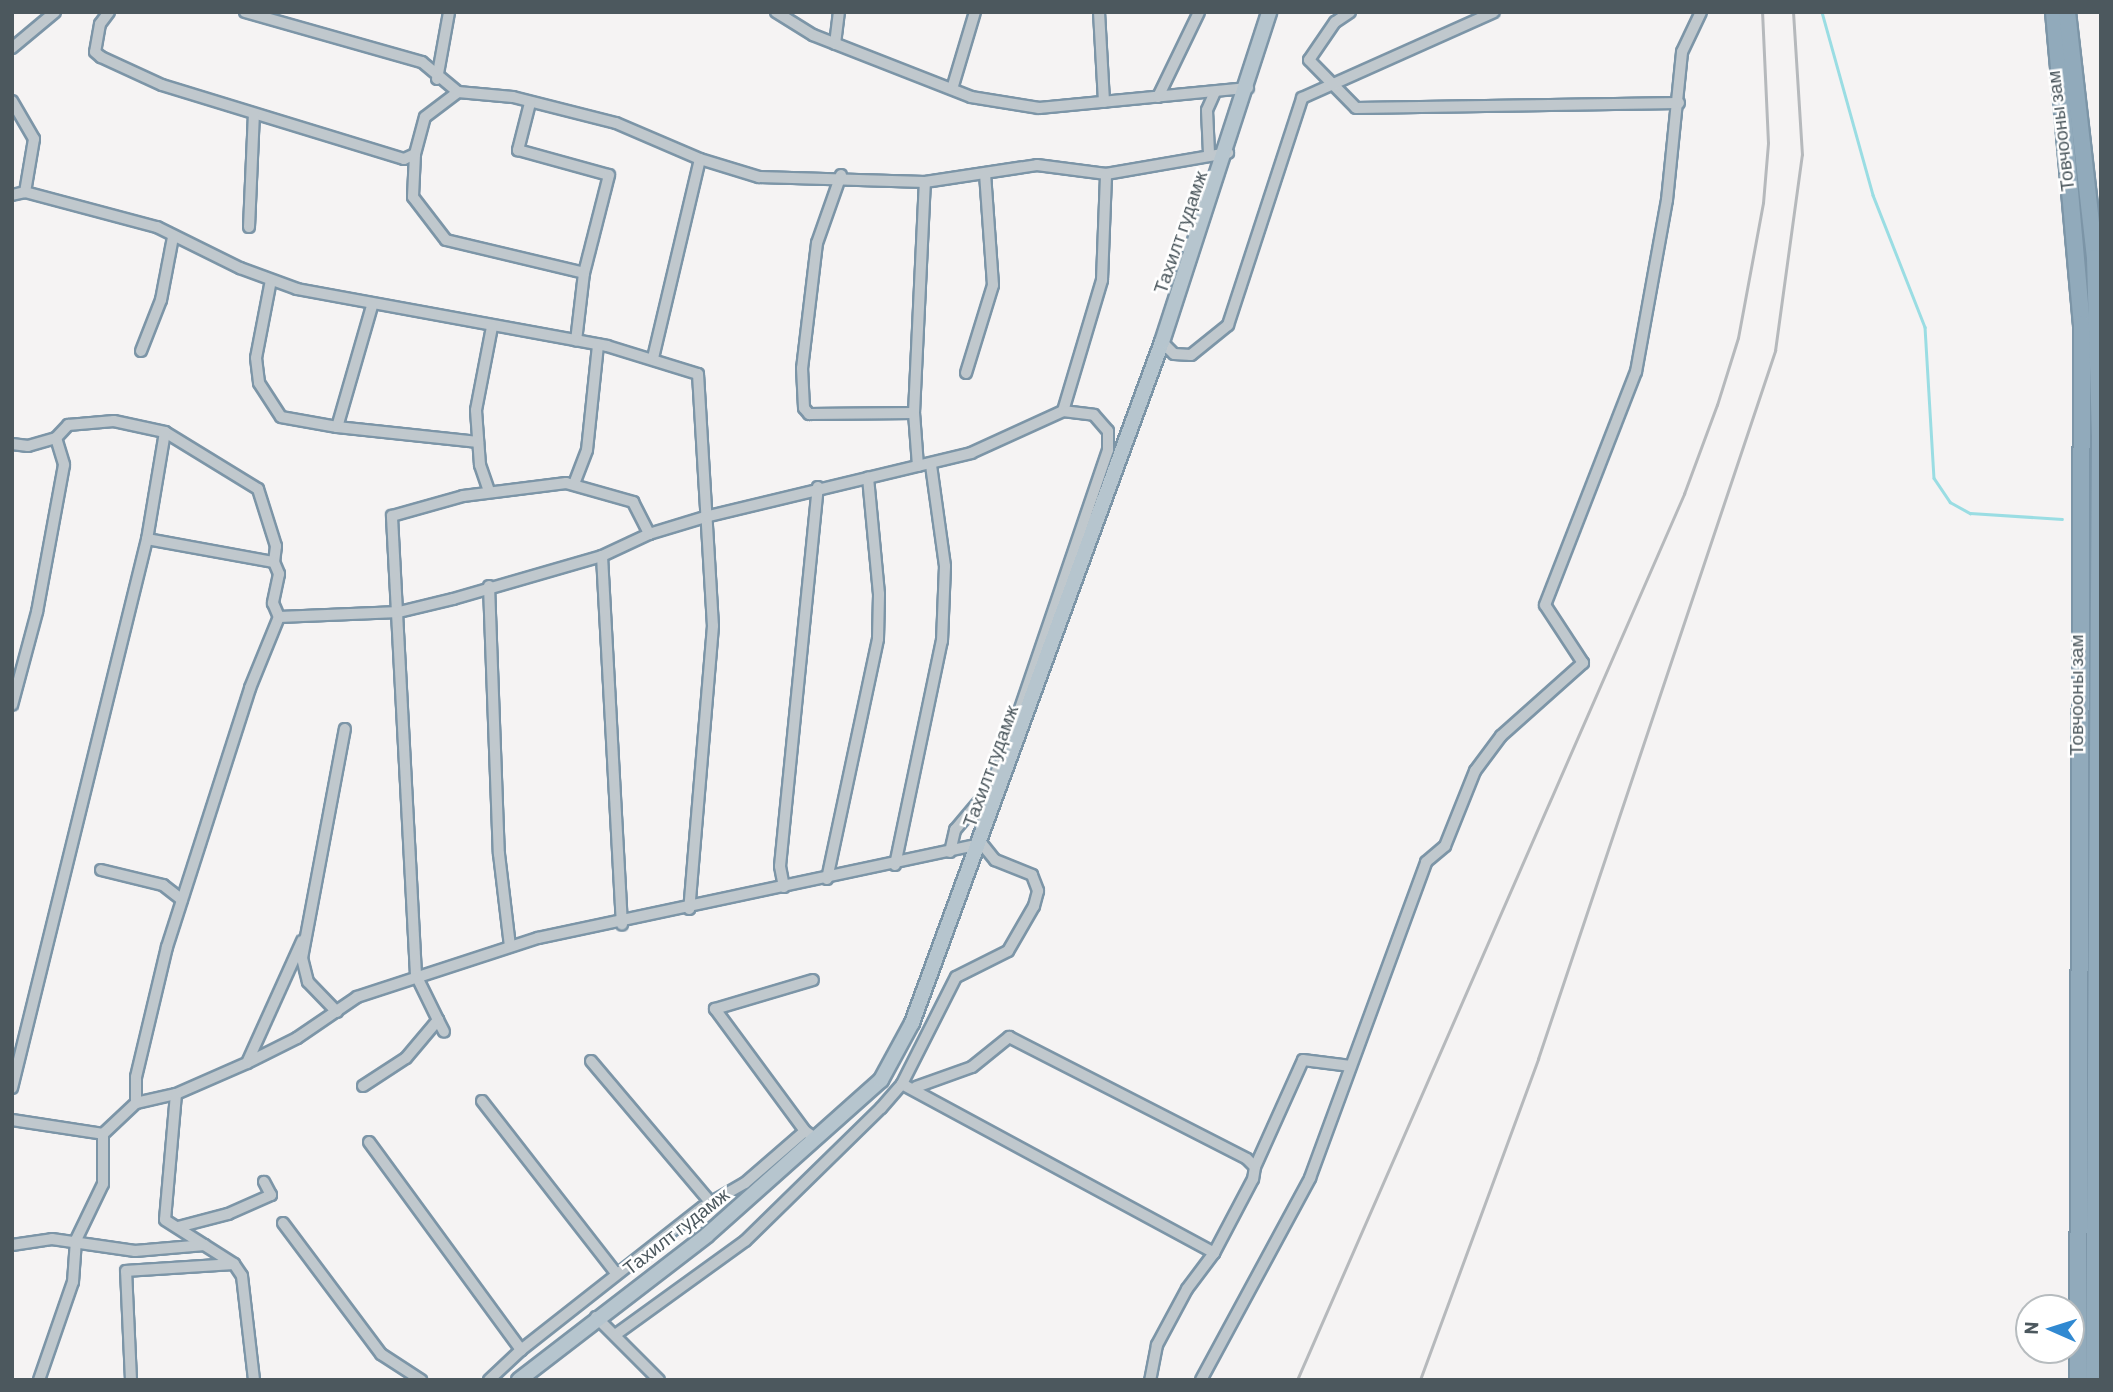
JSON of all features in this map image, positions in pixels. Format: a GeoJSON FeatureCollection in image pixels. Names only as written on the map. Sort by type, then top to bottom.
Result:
{"type":"FeatureCollection","features":[{"type":"Feature","properties":{"kind":"highway","name":"Товчооны зам"},"geometry":{"type":"LineString","coordinates":[[2054,12],[2079,262],[2082,435],[2078,1380]]}},
{"type":"Feature","properties":{"kind":"highway","name":"Товчооны зам"},"geometry":{"type":"LineString","coordinates":[[2067,12],[2095,258],[2100,435],[2097,1307],[2094,1380]]}},
{"type":"Feature","properties":{"kind":"main road","name":"Тахилт гудамж"},"geometry":{"type":"LineString","coordinates":[[519,1380],[596,1317],[707,1235],[810,1135],[881,1080],[912,1023],[982,844],[1110,466],[1163,342],[1228,153],[1269,12]]}},
{"type":"Feature","properties":{"kind":"street"},"geometry":{"type":"LineString","coordinates":[[12,48],[55,12]]}},
{"type":"Feature","properties":{"kind":"street"},"geometry":{"type":"LineString","coordinates":[[109,12],[100,24],[95,52],[101,57],[162,85],[254,114],[404,159],[415,154]]}},
{"type":"Feature","properties":{"kind":"street"},"geometry":{"type":"LineString","coordinates":[[245,12],[422,62],[437,79],[458,92],[530,103],[616,123],[700,159],[759,177],[841,175],[925,182],[1037,165],[1106,174],[1209,153],[1228,153]]}},
{"type":"Feature","properties":{"kind":"street"},"geometry":{"type":"LineString","coordinates":[[437,79],[449,12]]}},
{"type":"Feature","properties":{"kind":"street"},"geometry":{"type":"LineString","coordinates":[[776,12],[835,44],[951,89],[1039,108],[1248,88]]}},
{"type":"Feature","properties":{"kind":"street"},"geometry":{"type":"LineString","coordinates":[[835,44],[839,12]]}},
{"type":"Feature","properties":{"kind":"street"},"geometry":{"type":"LineString","coordinates":[[951,89],[975,12]]}},
{"type":"Feature","properties":{"kind":"street"},"geometry":{"type":"LineString","coordinates":[[1099,12],[1104,102]]}},
{"type":"Feature","properties":{"kind":"street"},"geometry":{"type":"LineString","coordinates":[[1158,97],[1199,12]]}},
{"type":"Feature","properties":{"kind":"street"},"geometry":{"type":"LineString","coordinates":[[1350,12],[1310,52],[1309,60],[1329,87],[1356,108],[1679,103]]}},
{"type":"Feature","properties":{"kind":"street"},"geometry":{"type":"LineString","coordinates":[[1163,342],[1174,354],[1191,355],[1227,326],[1303,98],[1494,12]]}},
{"type":"Feature","properties":{"kind":"street"},"geometry":{"type":"LineString","coordinates":[[1200,1380],[1310,1178],[1426,862],[1445,846],[1475,771],[1501,736],[1583,663],[1545,606],[1636,372],[1679,103],[1682,52],[1701,12]]}},
{"type":"Feature","properties":{"kind":"street"},"geometry":{"type":"LineString","coordinates":[[458,92],[425,117],[415,154],[413,197],[446,240],[584,273]]}},
{"type":"Feature","properties":{"kind":"street"},"geometry":{"type":"LineString","coordinates":[[1209,153],[1207,110],[1215,92]]}},
{"type":"Feature","properties":{"kind":"street"},"geometry":{"type":"LineString","coordinates":[[12,101],[34,139],[24,192]]}},
{"type":"Feature","properties":{"kind":"street"},"geometry":{"type":"LineString","coordinates":[[530,103],[518,150],[609,175],[584,273],[576,341]]}},
{"type":"Feature","properties":{"kind":"street"},"geometry":{"type":"LineString","coordinates":[[249,227],[254,114]]}},
{"type":"Feature","properties":{"kind":"street"},"geometry":{"type":"LineString","coordinates":[[653,358],[700,159]]}},
{"type":"Feature","properties":{"kind":"street"},"geometry":{"type":"LineString","coordinates":[[966,373],[993,285],[985,173]]}},
{"type":"Feature","properties":{"kind":"street"},"geometry":{"type":"LineString","coordinates":[[1063,411],[1102,280],[1106,174]]}},
{"type":"Feature","properties":{"kind":"street"},"geometry":{"type":"LineString","coordinates":[[841,175],[817,243],[802,369],[804,408],[809,414],[914,413]]}},
{"type":"Feature","properties":{"kind":"street"},"geometry":{"type":"LineString","coordinates":[[918,466],[914,413],[925,182]]}},
{"type":"Feature","properties":{"kind":"street"},"geometry":{"type":"LineString","coordinates":[[12,195],[24,192],[157,227],[173,237],[271,280],[372,306],[598,345],[653,358],[698,373],[713,626],[689,909]]}},
{"type":"Feature","properties":{"kind":"street"},"geometry":{"type":"LineString","coordinates":[[141,351],[161,300],[173,237]]}},
{"type":"Feature","properties":{"kind":"street"},"geometry":{"type":"LineString","coordinates":[[271,280],[256,358],[259,383],[281,417],[337,427],[478,442]]}},
{"type":"Feature","properties":{"kind":"street"},"geometry":{"type":"LineString","coordinates":[[337,427],[372,306]]}},
{"type":"Feature","properties":{"kind":"street"},"geometry":{"type":"LineString","coordinates":[[489,492],[478,442],[476,410],[492,327]]}},
{"type":"Feature","properties":{"kind":"street"},"geometry":{"type":"LineString","coordinates":[[574,484],[587,450],[598,345]]}},
{"type":"Feature","properties":{"kind":"street"},"geometry":{"type":"LineString","coordinates":[[279,617],[399,612],[602,556],[649,534],[705,517],[818,487],[931,465],[1063,411],[1102,419],[1108,431],[1110,466]]}},
{"type":"Feature","properties":{"kind":"street"},"geometry":{"type":"LineString","coordinates":[[12,444],[28,446],[56,438],[68,425],[114,421],[165,432],[258,489],[276,546],[274,562],[279,574],[273,603],[279,617],[246,701],[182,900],[145,1032],[136,1103]]}},
{"type":"Feature","properties":{"kind":"street"},"geometry":{"type":"LineString","coordinates":[[12,1088],[147,539],[165,432]]}},
{"type":"Feature","properties":{"kind":"street"},"geometry":{"type":"LineString","coordinates":[[2082,435],[2100,435]]}},
{"type":"Feature","properties":{"kind":"street"},"geometry":{"type":"LineString","coordinates":[[12,705],[37,612],[64,465],[56,438]]}},
{"type":"Feature","properties":{"kind":"street"},"geometry":{"type":"LineString","coordinates":[[895,864],[942,641],[945,566],[931,465]]}},
{"type":"Feature","properties":{"kind":"street"},"geometry":{"type":"LineString","coordinates":[[827,878],[878,639],[880,594],[868,478]]}},
{"type":"Feature","properties":{"kind":"street"},"geometry":{"type":"LineString","coordinates":[[444,1032],[415,975],[399,612],[391,559],[392,516],[489,492],[574,484],[633,502],[649,534]]}},
{"type":"Feature","properties":{"kind":"street"},"geometry":{"type":"LineString","coordinates":[[784,887],[780,866],[818,487]]}},
{"type":"Feature","properties":{"kind":"street"},"geometry":{"type":"LineString","coordinates":[[147,539],[274,562]]}},
{"type":"Feature","properties":{"kind":"street"},"geometry":{"type":"LineString","coordinates":[[602,556],[622,923]]}},
{"type":"Feature","properties":{"kind":"street"},"geometry":{"type":"LineString","coordinates":[[950,852],[955,830],[987,793],[1008,746],[1075,570]]}},
{"type":"Feature","properties":{"kind":"street"},"geometry":{"type":"LineString","coordinates":[[489,586],[499,854],[510,946]]}},
{"type":"Feature","properties":{"kind":"street"},"geometry":{"type":"LineString","coordinates":[[337,1012],[302,971],[303,939],[345,729]]}},
{"type":"Feature","properties":{"kind":"street"},"geometry":{"type":"LineString","coordinates":[[39,1380],[73,1282],[76,1240],[103,1184],[103,1134],[136,1103],[176,1094],[247,1063],[337,1012],[357,997],[415,975],[510,946],[982,844],[995,860],[1032,875],[1038,891],[1034,906],[1009,951],[956,977],[902,1084],[745,1241],[615,1335]]}},
{"type":"Feature","properties":{"kind":"street"},"geometry":{"type":"LineString","coordinates":[[102,870],[163,885],[182,900]]}},
{"type":"Feature","properties":{"kind":"street"},"geometry":{"type":"LineString","coordinates":[[247,1063],[303,939]]}},
{"type":"Feature","properties":{"kind":"street"},"geometry":{"type":"LineString","coordinates":[[489,1380],[521,1350],[616,1273],[810,1135],[715,1009],[813,981]]}},
{"type":"Feature","properties":{"kind":"street"},"geometry":{"type":"LineString","coordinates":[[363,1086],[406,1058],[438,1020]]}},
{"type":"Feature","properties":{"kind":"street"},"geometry":{"type":"LineString","coordinates":[[916,1087],[972,1068],[1009,1038],[1255,1167]]}},
{"type":"Feature","properties":{"kind":"street"},"geometry":{"type":"LineString","coordinates":[[1150,1380],[1157,1345],[1186,1289],[1214,1253],[1303,1060],[1351,1066]]}},
{"type":"Feature","properties":{"kind":"street"},"geometry":{"type":"LineString","coordinates":[[591,1061],[711,1203]]}},
{"type":"Feature","properties":{"kind":"street"},"geometry":{"type":"LineString","coordinates":[[902,1084],[916,1087],[1214,1253]]}},
{"type":"Feature","properties":{"kind":"street"},"geometry":{"type":"LineString","coordinates":[[176,1094],[162,1206],[164,1220],[234,1265],[242,1276],[254,1380]]}},
{"type":"Feature","properties":{"kind":"street"},"geometry":{"type":"LineString","coordinates":[[482,1101],[616,1273]]}},
{"type":"Feature","properties":{"kind":"street"},"geometry":{"type":"LineString","coordinates":[[12,1120],[103,1134]]}},
{"type":"Feature","properties":{"kind":"street"},"geometry":{"type":"LineString","coordinates":[[369,1142],[521,1350]]}},
{"type":"Feature","properties":{"kind":"street"},"geometry":{"type":"LineString","coordinates":[[178,1227],[228,1214],[271,1195],[264,1182]]}},
{"type":"Feature","properties":{"kind":"street"},"geometry":{"type":"LineString","coordinates":[[283,1223],[381,1354],[421,1380]]}},
{"type":"Feature","properties":{"kind":"street"},"geometry":{"type":"LineString","coordinates":[[12,1245],[76,1240],[123,1250],[205,1245]]}},
{"type":"Feature","properties":{"kind":"street"},"geometry":{"type":"LineString","coordinates":[[131,1380],[126,1271],[234,1265]]}},
{"type":"Feature","properties":{"kind":"street"},"geometry":{"type":"LineString","coordinates":[[596,1317],[659,1380]]}},
{"type":"Feature","properties":{"kind":"waterway"},"geometry":{"type":"LineString","coordinates":[[1822,12],[1873,195],[1925,327],[1934,478],[1950,502],[1970,513],[2062,519]]}},
{"type":"Feature","properties":{"kind":"railway"},"geometry":{"type":"LineString","coordinates":[[1297,1380],[1684,494],[1717,405],[1738,338],[1763,203],[1768,143],[1762,12]]}},
{"type":"Feature","properties":{"kind":"railway"},"geometry":{"type":"LineString","coordinates":[[1420,1380],[1538,1059],[1775,351],[1802,155],[1793,12]]}}]}
